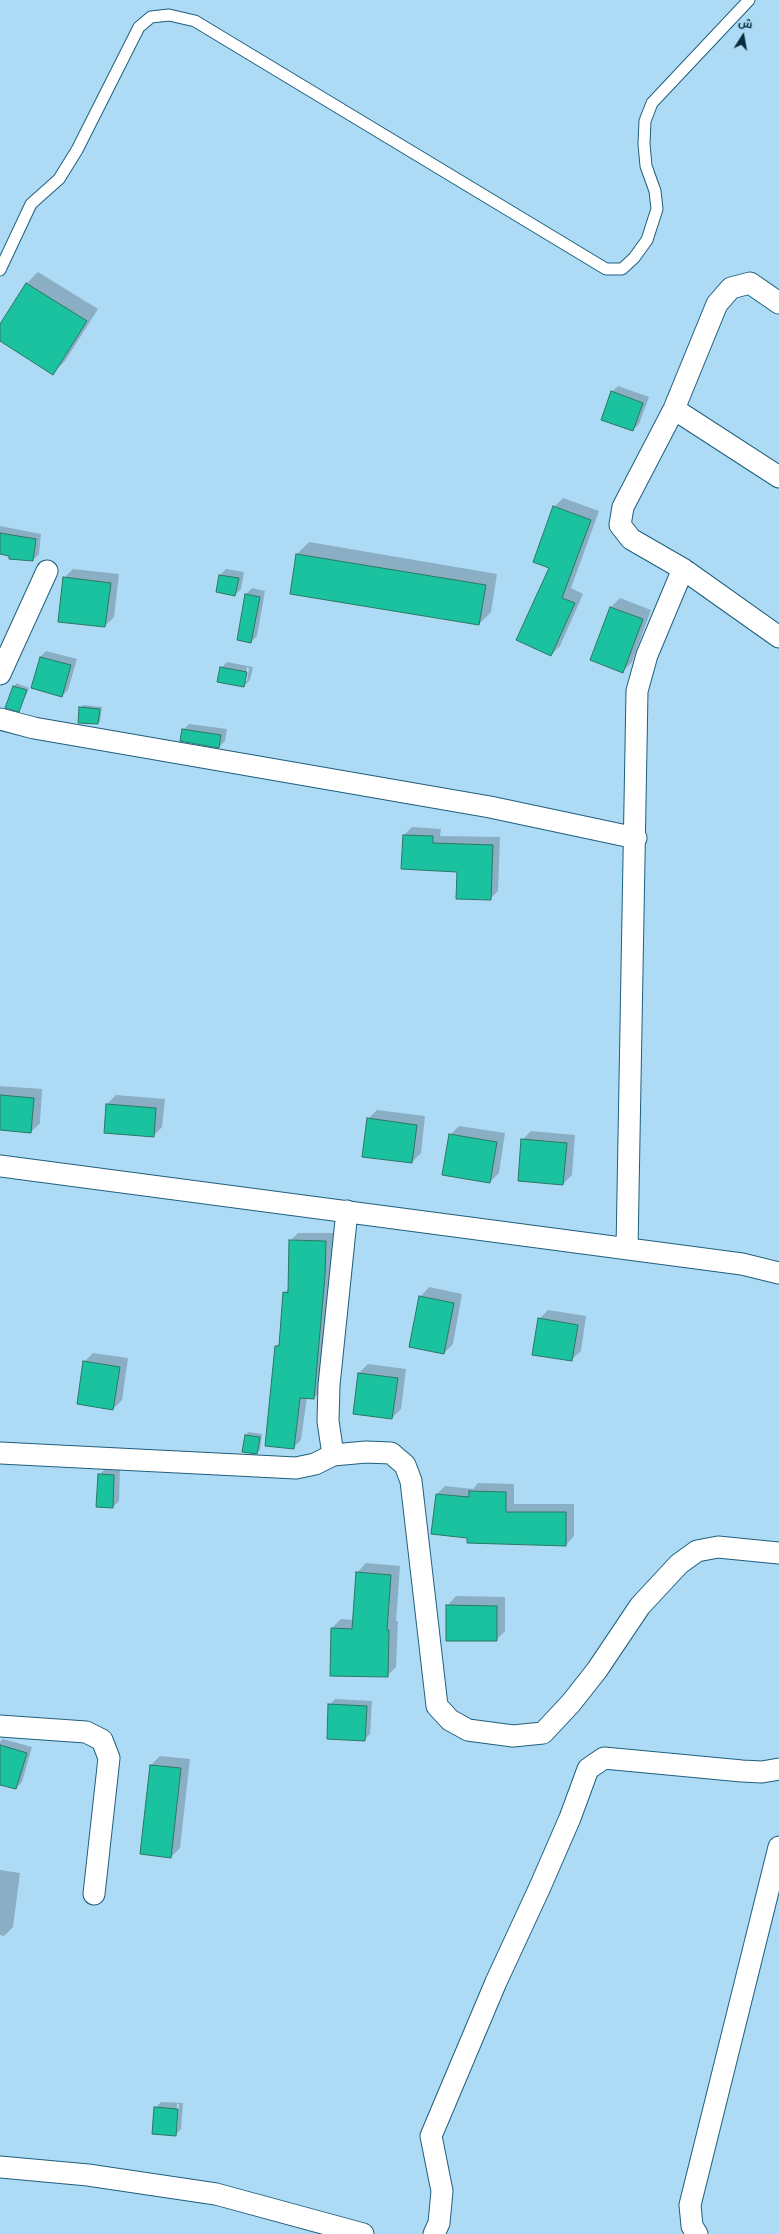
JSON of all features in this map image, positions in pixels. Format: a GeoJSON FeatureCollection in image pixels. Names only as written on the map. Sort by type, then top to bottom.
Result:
{"type":"FeatureCollection","features":[{"type":"Feature","properties":{"kind":"street"},"geometry":{"type":"LineString","coordinates":[[779,304],[750,284],[731,288],[717,304],[674,409],[624,507],[620,525],[631,540],[683,569],[779,637]]}},
{"type":"Feature","properties":{"kind":"street"},"geometry":{"type":"LineString","coordinates":[[674,409],[779,477]]}},
{"type":"Feature","properties":{"kind":"street"},"geometry":{"type":"LineString","coordinates":[[628,1249],[636,838],[637,690],[647,655],[683,569]]}},
{"type":"Feature","properties":{"kind":"street"},"geometry":{"type":"LineString","coordinates":[[0,674],[47,571]]}},
{"type":"Feature","properties":{"kind":"street"},"geometry":{"type":"LineString","coordinates":[[0,719],[34,728],[490,807],[636,838]]}},
{"type":"Feature","properties":{"kind":"street"},"geometry":{"type":"LineString","coordinates":[[0,1166],[742,1264],[779,1273]]}},
{"type":"Feature","properties":{"kind":"street"},"geometry":{"type":"LineString","coordinates":[[333,1455],[328,1421],[328,1385],[347,1211]]}},
{"type":"Feature","properties":{"kind":"street"},"geometry":{"type":"LineString","coordinates":[[0,1453],[296,1468],[315,1464],[333,1455],[366,1452],[391,1453],[405,1465],[411,1481],[437,1706],[450,1720],[468,1730],[512,1736],[543,1733],[571,1703],[598,1670],[640,1606],[679,1564],[697,1551],[718,1547],[779,1554]]}},
{"type":"Feature","properties":{"kind":"street"},"geometry":{"type":"LineString","coordinates":[[0,1726],[86,1732],[102,1740],[109,1758],[94,1894]]}},
{"type":"Feature","properties":{"kind":"street"},"geometry":{"type":"LineString","coordinates":[[434,2234],[439,2223],[442,2191],[431,2136],[496,1982],[570,1818],[588,1768],[604,1758],[742,1771],[762,1772],[779,1768]]}},
{"type":"Feature","properties":{"kind":"street"},"geometry":{"type":"LineString","coordinates":[[698,2234],[692,2226],[690,2205],[779,1847]]}},
{"type":"Feature","properties":{"kind":"street"},"geometry":{"type":"LineString","coordinates":[[0,2167],[88,2175],[216,2194],[363,2234]]}},
{"type":"Feature","properties":{"kind":"lane"},"geometry":{"type":"LineString","coordinates":[[0,270],[31,204],[59,179],[77,150],[139,27],[151,18],[169,15],[195,20],[606,268],[622,269],[634,258],[647,240],[657,209],[655,191],[646,166],[644,144],[645,121],[652,103],[749,0]]}},
{"type":"Feature","properties":{"kind":"building"},"geometry":{"type":"Polygon","coordinates":[[[26,283],[87,321],[53,375],[0,341],[0,324],[26,283]]]}},
{"type":"Feature","properties":{"kind":"building"},"geometry":{"type":"Polygon","coordinates":[[[611,391],[643,403],[633,431],[601,420],[611,391]]]}},
{"type":"Feature","properties":{"kind":"building"},"geometry":{"type":"Polygon","coordinates":[[[553,506],[591,520],[562,598],[575,603],[551,656],[516,640],[549,568],[533,562],[553,506]]]}},
{"type":"Feature","properties":{"kind":"building"},"geometry":{"type":"Polygon","coordinates":[[[0,533],[36,539],[33,561],[9,559],[9,556],[0,554],[0,533]]]}},
{"type":"Feature","properties":{"kind":"building"},"geometry":{"type":"Polygon","coordinates":[[[296,554],[486,585],[479,625],[290,594],[296,554]]]}},
{"type":"Feature","properties":{"kind":"building"},"geometry":{"type":"Polygon","coordinates":[[[219,575],[239,578],[235,596],[216,592],[219,575]]]}},
{"type":"Feature","properties":{"kind":"building"},"geometry":{"type":"Polygon","coordinates":[[[63,577],[111,583],[105,627],[58,622],[63,577]]]}},
{"type":"Feature","properties":{"kind":"building"},"geometry":{"type":"Polygon","coordinates":[[[245,594],[260,597],[251,643],[237,640],[245,594]]]}},
{"type":"Feature","properties":{"kind":"building"},"geometry":{"type":"Polygon","coordinates":[[[610,607],[643,619],[623,673],[590,660],[610,607]]]}},
{"type":"Feature","properties":{"kind":"building"},"geometry":{"type":"Polygon","coordinates":[[[40,657],[71,665],[62,697],[31,688],[40,657]]]}},
{"type":"Feature","properties":{"kind":"building"},"geometry":{"type":"Polygon","coordinates":[[[220,667],[247,672],[244,687],[217,682],[220,667]]]}},
{"type":"Feature","properties":{"kind":"building"},"geometry":{"type":"Polygon","coordinates":[[[13,686],[27,690],[19,712],[5,708],[13,686]]]}},
{"type":"Feature","properties":{"kind":"building"},"geometry":{"type":"Polygon","coordinates":[[[79,707],[100,709],[98,724],[78,723],[79,707]]]}},
{"type":"Feature","properties":{"kind":"building"},"geometry":{"type":"Polygon","coordinates":[[[182,729],[221,735],[219,748],[180,741],[182,729]]]}},
{"type":"Feature","properties":{"kind":"building"},"geometry":{"type":"Polygon","coordinates":[[[403,835],[433,836],[433,843],[493,845],[491,900],[456,899],[457,872],[401,869],[403,835]]]}},
{"type":"Feature","properties":{"kind":"building"},"geometry":{"type":"Polygon","coordinates":[[[0,1095],[34,1098],[31,1133],[0,1130],[0,1095]]]}},
{"type":"Feature","properties":{"kind":"building"},"geometry":{"type":"Polygon","coordinates":[[[106,1104],[156,1108],[154,1137],[104,1133],[106,1104]]]}},
{"type":"Feature","properties":{"kind":"building"},"geometry":{"type":"Polygon","coordinates":[[[367,1118],[417,1125],[412,1163],[362,1157],[367,1118]]]}},
{"type":"Feature","properties":{"kind":"building"},"geometry":{"type":"Polygon","coordinates":[[[449,1134],[497,1142],[490,1183],[442,1175],[449,1134]]]}},
{"type":"Feature","properties":{"kind":"building"},"geometry":{"type":"Polygon","coordinates":[[[521,1139],[567,1143],[563,1185],[518,1181],[521,1139]]]}},
{"type":"Feature","properties":{"kind":"building"},"geometry":{"type":"Polygon","coordinates":[[[289,1240],[326,1241],[325,1276],[314,1399],[300,1398],[294,1449],[265,1446],[275,1346],[279,1346],[283,1292],[288,1293],[289,1240]]]}},
{"type":"Feature","properties":{"kind":"building"},"geometry":{"type":"Polygon","coordinates":[[[419,1296],[454,1303],[444,1354],[409,1347],[419,1296]]]}},
{"type":"Feature","properties":{"kind":"building"},"geometry":{"type":"Polygon","coordinates":[[[538,1318],[578,1325],[572,1361],[532,1355],[538,1318]]]}},
{"type":"Feature","properties":{"kind":"building"},"geometry":{"type":"Polygon","coordinates":[[[83,1361],[120,1367],[113,1410],[77,1404],[83,1361]]]}},
{"type":"Feature","properties":{"kind":"building"},"geometry":{"type":"Polygon","coordinates":[[[358,1373],[398,1378],[392,1419],[353,1414],[358,1373]]]}},
{"type":"Feature","properties":{"kind":"building"},"geometry":{"type":"Polygon","coordinates":[[[245,1435],[260,1437],[257,1454],[242,1452],[245,1435]]]}},
{"type":"Feature","properties":{"kind":"building"},"geometry":{"type":"Polygon","coordinates":[[[98,1474],[114,1475],[113,1508],[96,1507],[98,1474]]]}},
{"type":"Feature","properties":{"kind":"building"},"geometry":{"type":"Polygon","coordinates":[[[469,1491],[506,1492],[506,1512],[566,1512],[566,1546],[467,1543],[467,1538],[431,1534],[436,1494],[469,1497],[469,1491]]]}},
{"type":"Feature","properties":{"kind":"building"},"geometry":{"type":"Polygon","coordinates":[[[356,1572],[391,1575],[387,1630],[389,1630],[388,1677],[330,1676],[331,1628],[352,1629],[356,1572]]]}},
{"type":"Feature","properties":{"kind":"building"},"geometry":{"type":"Polygon","coordinates":[[[446,1605],[497,1606],[497,1641],[446,1641],[446,1605]]]}},
{"type":"Feature","properties":{"kind":"building"},"geometry":{"type":"Polygon","coordinates":[[[328,1704],[367,1706],[365,1741],[327,1739],[328,1704]]]}},
{"type":"Feature","properties":{"kind":"building"},"geometry":{"type":"Polygon","coordinates":[[[0,1745],[27,1753],[16,1789],[0,1785],[0,1745]]]}},
{"type":"Feature","properties":{"kind":"building"},"geometry":{"type":"Polygon","coordinates":[[[150,1765],[181,1768],[171,1858],[140,1854],[150,1765]]]}},
{"type":"Feature","properties":{"kind":"building"},"geometry":{"type":"Polygon","coordinates":[[[154,2107],[178,2109],[176,2136],[152,2134],[154,2107]]]}}]}
